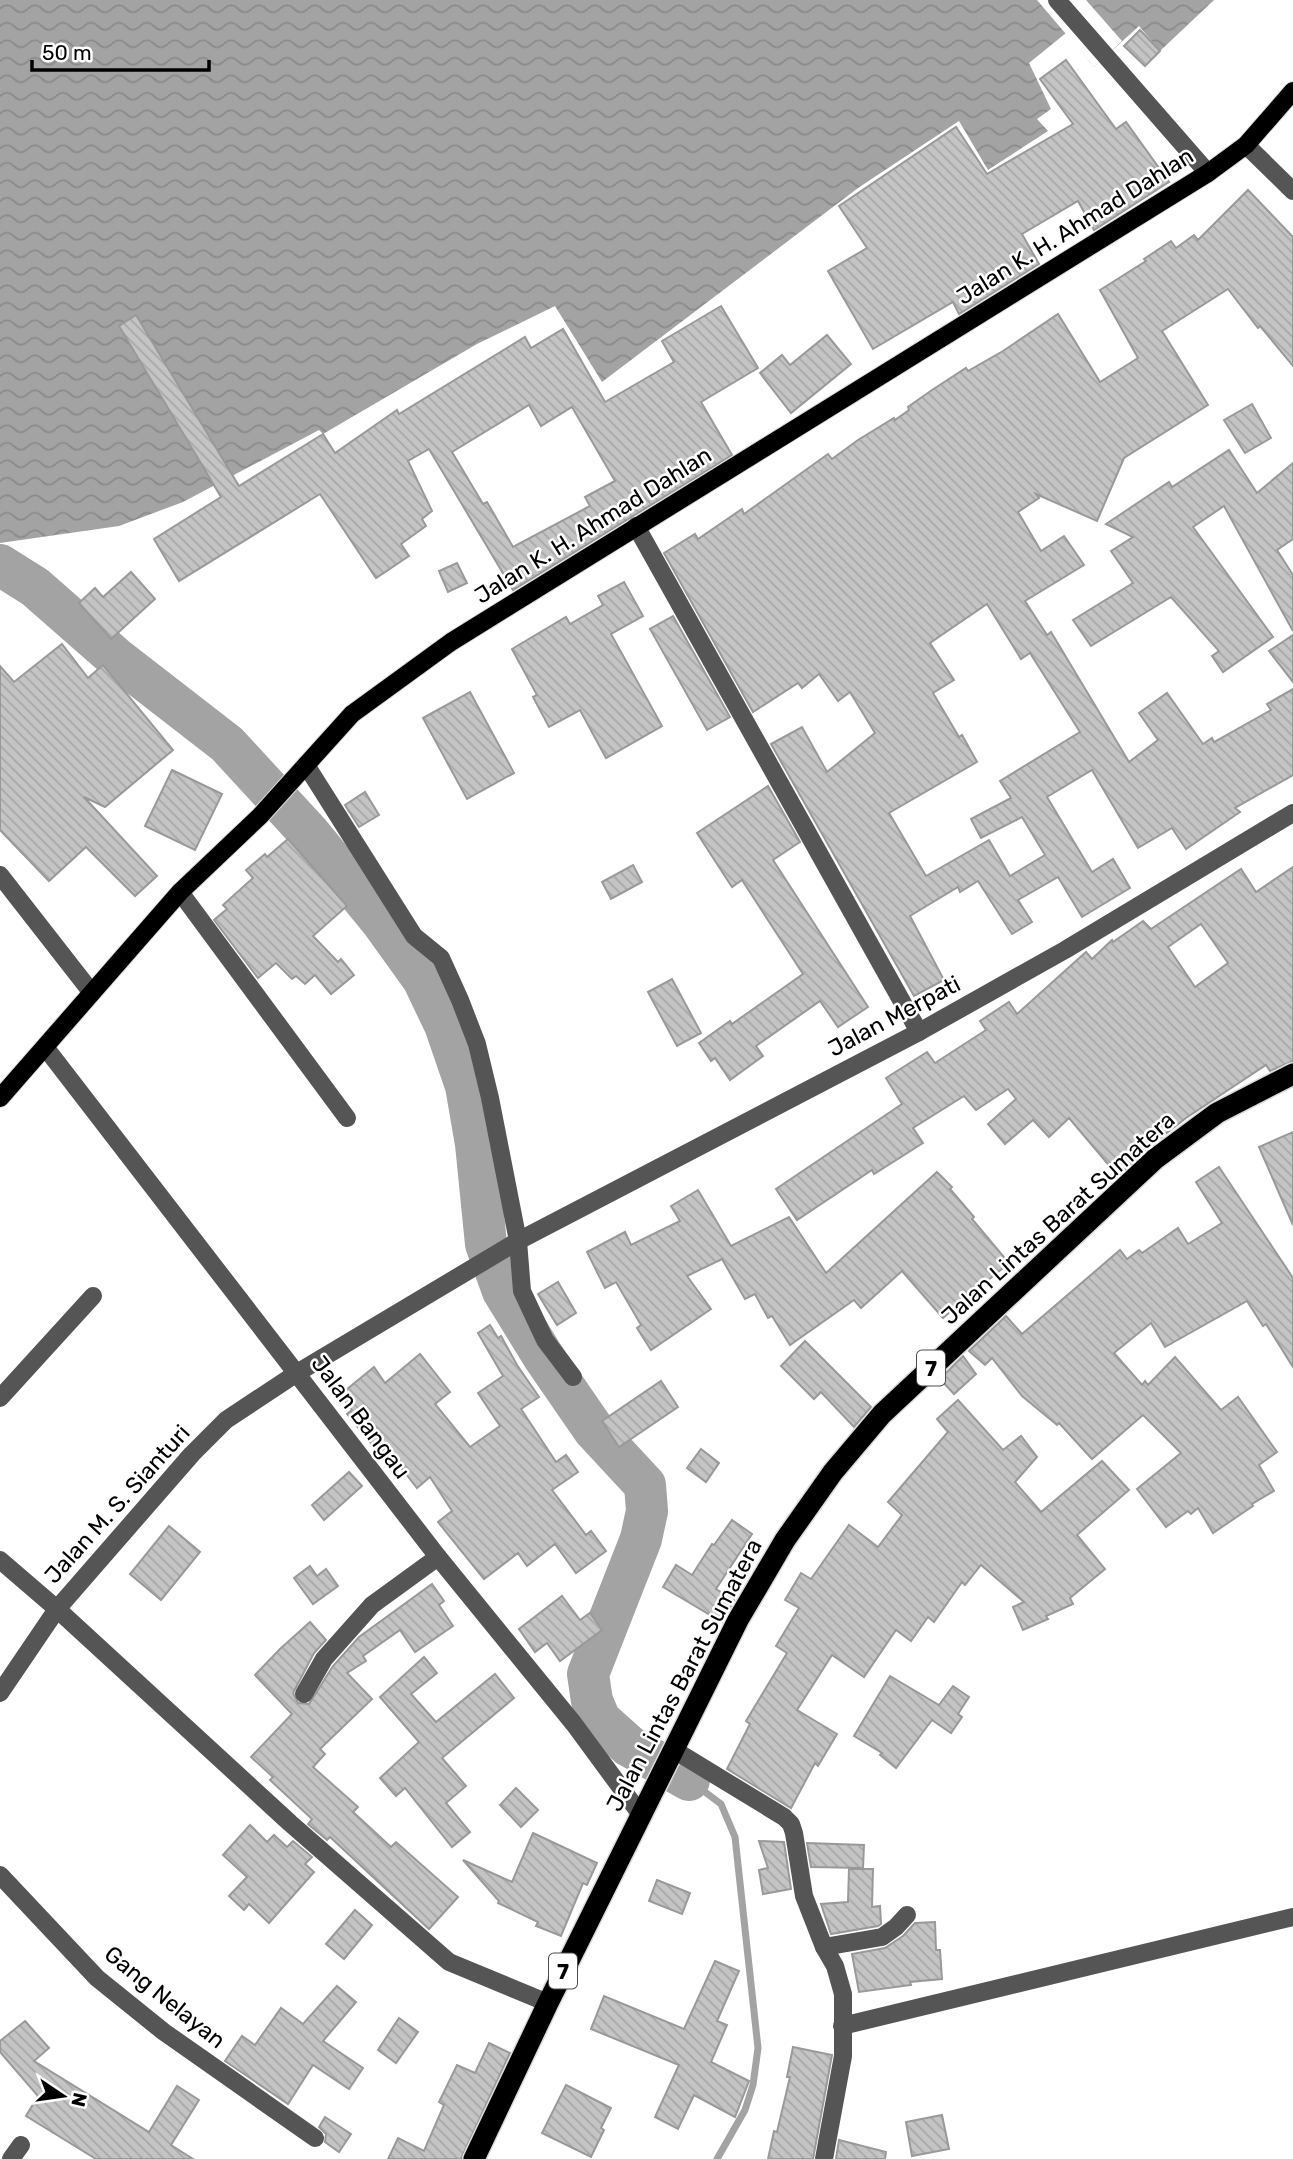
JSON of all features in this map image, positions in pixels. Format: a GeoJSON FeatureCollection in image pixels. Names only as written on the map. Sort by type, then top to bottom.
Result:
{"type":"FeatureCollection","features":[{"type":"Feature","properties":{"kind":"highway","name":"Jalan Lintas Barat Sumatera"},"geometry":{"type":"LineString","coordinates":[[474,2159],[548,2003],[738,1620],[785,1540],[832,1472],[882,1414],[1155,1158],[1217,1113],[1293,1074]]}},
{"type":"Feature","properties":{"kind":"main road","name":"Jalan K. H. Ahmad Dahlan"},"geometry":{"type":"LineString","coordinates":[[0,1098],[180,892],[260,816],[352,713],[452,642],[1208,173],[1246,145],[1293,91]]}},
{"type":"Feature","properties":{"kind":"street"},"geometry":{"type":"LineString","coordinates":[[1057,0],[1208,173]]}},
{"type":"Feature","properties":{"kind":"street"},"geometry":{"type":"LineString","coordinates":[[1246,145],[1293,191]]}},
{"type":"Feature","properties":{"kind":"street"},"geometry":{"type":"LineString","coordinates":[[636,526],[919,1032]]}},
{"type":"Feature","properties":{"kind":"street"},"geometry":{"type":"LineString","coordinates":[[302,770],[414,936],[441,958],[460,1000],[477,1044],[490,1098],[522,1291],[545,1340],[573,1377]]}},
{"type":"Feature","properties":{"kind":"street","name":"Jalan Merpati"},"geometry":{"type":"LineString","coordinates":[[468,1270],[919,1032],[1065,950],[1293,813]]}},
{"type":"Feature","properties":{"kind":"street"},"geometry":{"type":"LineString","coordinates":[[0,875],[92,993]]}},
{"type":"Feature","properties":{"kind":"street"},"geometry":{"type":"LineString","coordinates":[[180,892],[347,1118]]}},
{"type":"Feature","properties":{"kind":"street","name":"Jalan Bangau"},"geometry":{"type":"LineString","coordinates":[[45,1047],[438,1557],[574,1724],[641,1815]]}},
{"type":"Feature","properties":{"kind":"street","name":"Jalan M. S. Sianturi"},"geometry":{"type":"LineString","coordinates":[[0,1693],[57,1609],[192,1454],[226,1420],[297,1373],[468,1270]]}},
{"type":"Feature","properties":{"kind":"street"},"geometry":{"type":"LineString","coordinates":[[0,1398],[93,1296]]}},
{"type":"Feature","properties":{"kind":"street"},"geometry":{"type":"LineString","coordinates":[[304,1694],[324,1659],[372,1605],[438,1557]]}},
{"type":"Feature","properties":{"kind":"street"},"geometry":{"type":"LineString","coordinates":[[0,1560],[290,1823],[449,1962],[548,2003]]}},
{"type":"Feature","properties":{"kind":"street"},"geometry":{"type":"LineString","coordinates":[[673,1752],[784,1817],[791,1824],[804,1896],[839,1979],[842,1994],[843,2056],[824,2159]]}},
{"type":"Feature","properties":{"kind":"street","name":"Gang Nelayan"},"geometry":{"type":"LineString","coordinates":[[0,1875],[97,1978],[164,2032],[315,2138]]}},
{"type":"Feature","properties":{"kind":"street"},"geometry":{"type":"LineString","coordinates":[[824,1947],[882,1937],[907,1915]]}},
{"type":"Feature","properties":{"kind":"street"},"geometry":{"type":"LineString","coordinates":[[842,2026],[1293,1917]]}},
{"type":"Feature","properties":{"kind":"water"},"geometry":{"type":"Polygon","coordinates":[[[0,0],[1214,0],[1160,51],[1139,26],[1094,67],[1066,33],[1029,63],[1051,109],[1037,119],[1048,131],[988,170],[959,121],[858,188],[602,382],[555,306],[477,344],[323,434],[319,430],[183,502],[119,526],[0,543],[0,0]]]}},
{"type":"Feature","properties":{"kind":"pier"},"geometry":{"type":"Polygon","coordinates":[[[1037,0],[1086,0],[1122,41],[1094,67],[1037,0]]]}},
{"type":"Feature","properties":{"kind":"building"},"geometry":{"type":"Polygon","coordinates":[[[1140,30],[1160,51],[1145,66],[1124,46],[1140,30]]]}},
{"type":"Feature","properties":{"kind":"building"},"geometry":{"type":"Polygon","coordinates":[[[1066,60],[1116,129],[1126,122],[1169,182],[1094,230],[1078,201],[1022,234],[1039,264],[959,314],[953,302],[873,349],[828,271],[867,248],[839,206],[956,127],[987,174],[1073,124],[1040,79],[1066,60]]]}},
{"type":"Feature","properties":{"kind":"building"},"geometry":{"type":"Polygon","coordinates":[[[1248,190],[1293,237],[1293,366],[1260,326],[1258,328],[1228,289],[1162,331],[1208,405],[1124,458],[1097,521],[1036,494],[1039,498],[1018,512],[1041,551],[1064,536],[1084,565],[1025,601],[1047,635],[1051,632],[1129,762],[1158,740],[1139,713],[1167,693],[1203,744],[1212,738],[1214,742],[1271,710],[1267,704],[1293,689],[1293,775],[1235,808],[1240,812],[1186,849],[1172,828],[1138,848],[1092,770],[1047,797],[1092,872],[1113,859],[1130,888],[1082,917],[1058,877],[1018,900],[1032,922],[1012,934],[978,881],[960,892],[958,887],[910,916],[944,980],[914,996],[771,744],[802,727],[827,772],[875,733],[850,692],[838,701],[819,674],[802,688],[798,683],[753,712],[664,553],[695,534],[698,539],[742,509],[744,514],[828,454],[832,459],[858,440],[894,418],[895,420],[909,410],[908,407],[966,368],[968,371],[1003,351],[1058,314],[1100,382],[1138,358],[1100,290],[1146,261],[1144,259],[1171,241],[1176,248],[1194,235],[1198,240],[1248,190]],[[987,604],[930,643],[954,680],[933,693],[977,762],[889,813],[926,876],[989,840],[1010,876],[1045,855],[1022,817],[981,838],[971,819],[1011,798],[1000,781],[1080,732],[1030,653],[1021,659],[987,604]]]}},
{"type":"Feature","properties":{"kind":"building"},"geometry":{"type":"Polygon","coordinates":[[[721,306],[758,368],[701,402],[732,455],[513,590],[429,449],[408,461],[432,511],[422,519],[426,526],[401,544],[409,556],[376,578],[320,494],[179,581],[154,539],[221,497],[119,326],[136,315],[239,486],[323,434],[335,453],[397,410],[399,414],[525,337],[531,348],[563,329],[605,402],[674,362],[662,341],[721,306]],[[529,405],[452,452],[483,504],[487,502],[513,547],[590,506],[585,497],[615,481],[572,407],[541,426],[529,405]]]}},
{"type":"Feature","properties":{"kind":"building"},"geometry":{"type":"Polygon","coordinates":[[[827,335],[851,364],[791,413],[760,373],[782,355],[790,365],[827,335]]]}},
{"type":"Feature","properties":{"kind":"building"},"geometry":{"type":"Polygon","coordinates":[[[1252,404],[1271,438],[1245,453],[1224,420],[1252,404]]]}},
{"type":"Feature","properties":{"kind":"building"},"geometry":{"type":"Polygon","coordinates":[[[1229,450],[1257,493],[1293,463],[1293,539],[1277,550],[1293,575],[1293,631],[1224,506],[1193,527],[1273,637],[1223,672],[1212,656],[1219,651],[1171,597],[1091,646],[1073,620],[1133,583],[1111,551],[1133,537],[1106,524],[1169,482],[1172,487],[1229,450]]]}},
{"type":"Feature","properties":{"kind":"building"},"geometry":{"type":"Polygon","coordinates":[[[457,563],[467,583],[448,592],[439,571],[457,563]]]}},
{"type":"Feature","properties":{"kind":"building"},"geometry":{"type":"Polygon","coordinates":[[[131,572],[155,599],[111,639],[79,603],[95,588],[103,597],[131,572]]]}},
{"type":"Feature","properties":{"kind":"building"},"geometry":{"type":"Polygon","coordinates":[[[624,582],[643,616],[611,634],[662,726],[606,758],[580,710],[549,727],[533,697],[537,695],[512,649],[566,617],[570,624],[603,605],[598,596],[624,582]]]}},
{"type":"Feature","properties":{"kind":"building"},"geometry":{"type":"Polygon","coordinates":[[[673,616],[730,717],[707,730],[650,629],[673,616]]]}},
{"type":"Feature","properties":{"kind":"building"},"geometry":{"type":"Polygon","coordinates":[[[1293,635],[1293,682],[1269,651],[1293,635]]]}},
{"type":"Feature","properties":{"kind":"building"},"geometry":{"type":"Polygon","coordinates":[[[62,644],[88,678],[103,665],[173,750],[105,807],[84,797],[157,876],[135,896],[86,847],[49,881],[0,830],[0,666],[14,682],[62,644]]]}},
{"type":"Feature","properties":{"kind":"building"},"geometry":{"type":"Polygon","coordinates":[[[470,692],[514,773],[467,799],[423,718],[470,692]]]}},
{"type":"Feature","properties":{"kind":"building"},"geometry":{"type":"Polygon","coordinates":[[[172,770],[222,794],[195,850],[145,826],[172,770]]]}},
{"type":"Feature","properties":{"kind":"building"},"geometry":{"type":"Polygon","coordinates":[[[768,786],[800,842],[773,860],[868,1007],[838,1027],[820,1001],[756,1046],[763,1056],[730,1080],[715,1058],[711,1061],[699,1043],[730,1021],[732,1024],[803,974],[742,880],[732,887],[697,833],[768,786]]]}},
{"type":"Feature","properties":{"kind":"building"},"geometry":{"type":"Polygon","coordinates":[[[365,792],[379,815],[359,827],[345,805],[365,792]]]}},
{"type":"Feature","properties":{"kind":"building"},"geometry":{"type":"Polygon","coordinates":[[[288,839],[347,906],[313,936],[338,962],[341,959],[354,975],[331,994],[315,975],[305,984],[296,976],[292,979],[276,963],[258,978],[214,920],[227,909],[223,905],[253,878],[246,870],[288,839]]]}},
{"type":"Feature","properties":{"kind":"building"},"geometry":{"type":"Polygon","coordinates":[[[633,865],[642,882],[611,899],[602,882],[633,865]]]}},
{"type":"Feature","properties":{"kind":"building"},"geometry":{"type":"Polygon","coordinates":[[[1293,867],[1293,1061],[1270,1071],[1266,1065],[1186,1118],[1146,1149],[1118,1176],[1069,1118],[1049,1137],[1033,1120],[1005,1144],[988,1124],[1016,1099],[1008,1089],[976,1110],[964,1096],[913,1128],[923,1143],[874,1174],[872,1170],[797,1220],[776,1189],[902,1104],[886,1078],[927,1052],[935,1063],[986,1030],[980,1021],[1009,1002],[1017,1014],[1086,952],[1092,959],[1112,940],[1113,942],[1143,921],[1151,929],[1241,869],[1256,892],[1293,867]],[[1201,924],[1168,947],[1195,987],[1228,963],[1201,924]]]}},
{"type":"Feature","properties":{"kind":"building"},"geometry":{"type":"Polygon","coordinates":[[[672,979],[701,1033],[677,1046],[648,992],[672,979]]]}},
{"type":"Feature","properties":{"kind":"building"},"geometry":{"type":"Polygon","coordinates":[[[1293,1132],[1293,1225],[1259,1147],[1293,1132]]]}},
{"type":"Feature","properties":{"kind":"building"},"geometry":{"type":"Polygon","coordinates":[[[1219,1167],[1293,1278],[1293,1367],[1266,1324],[1263,1326],[1247,1301],[1165,1347],[1151,1323],[1114,1353],[1142,1385],[1145,1381],[1148,1385],[1175,1357],[1221,1410],[1238,1397],[1277,1452],[1259,1465],[1274,1491],[1213,1533],[1198,1508],[1191,1514],[1188,1511],[1166,1527],[1137,1489],[1181,1453],[1143,1415],[1092,1459],[1059,1423],[1057,1425],[1022,1396],[992,1358],[985,1365],[969,1351],[1006,1316],[1022,1334],[1120,1250],[1127,1259],[1139,1250],[1142,1253],[1178,1228],[1188,1244],[1222,1223],[1196,1182],[1219,1167]]]}},
{"type":"Feature","properties":{"kind":"building"},"geometry":{"type":"Polygon","coordinates":[[[937,1172],[952,1187],[950,1189],[974,1217],[972,1219],[1009,1263],[943,1318],[902,1271],[861,1308],[854,1300],[790,1345],[772,1316],[768,1318],[755,1294],[745,1299],[722,1259],[687,1276],[711,1309],[651,1350],[637,1328],[641,1325],[616,1282],[605,1288],[587,1252],[625,1232],[631,1245],[680,1221],[671,1206],[698,1190],[731,1246],[789,1217],[826,1273],[937,1172]]]}},
{"type":"Feature","properties":{"kind":"building"},"geometry":{"type":"Polygon","coordinates":[[[558,1282],[576,1313],[557,1325],[538,1294],[558,1282]]]}},
{"type":"Feature","properties":{"kind":"building"},"geometry":{"type":"Polygon","coordinates":[[[490,1325],[498,1338],[501,1336],[539,1397],[521,1409],[556,1462],[566,1455],[578,1472],[552,1490],[586,1535],[591,1531],[606,1551],[576,1573],[555,1544],[527,1566],[518,1553],[484,1579],[438,1522],[452,1511],[430,1477],[417,1488],[388,1451],[381,1456],[347,1414],[352,1410],[340,1395],[374,1367],[385,1383],[420,1354],[450,1392],[435,1404],[470,1447],[500,1426],[478,1393],[503,1376],[478,1333],[490,1325]]]}},
{"type":"Feature","properties":{"kind":"building"},"geometry":{"type":"Polygon","coordinates":[[[805,1341],[871,1407],[854,1427],[821,1392],[814,1399],[781,1366],[805,1341]]]}},
{"type":"Feature","properties":{"kind":"building"},"geometry":{"type":"Polygon","coordinates":[[[963,1356],[976,1374],[954,1394],[940,1379],[963,1356]]]}},
{"type":"Feature","properties":{"kind":"building"},"geometry":{"type":"Polygon","coordinates":[[[661,1381],[678,1407],[619,1447],[602,1421],[661,1381]]]}},
{"type":"Feature","properties":{"kind":"building"},"geometry":{"type":"Polygon","coordinates":[[[958,1400],[1003,1450],[1021,1436],[1037,1457],[1015,1482],[1041,1512],[1102,1461],[1129,1490],[1077,1535],[1105,1569],[1070,1598],[1073,1604],[1023,1630],[1013,1607],[1024,1602],[981,1565],[965,1585],[962,1582],[934,1622],[928,1617],[911,1641],[896,1630],[864,1677],[832,1655],[797,1710],[837,1734],[818,1766],[815,1763],[791,1808],[727,1769],[750,1724],[746,1721],[787,1653],[776,1646],[799,1608],[785,1600],[801,1573],[811,1579],[849,1525],[878,1547],[902,1515],[888,1502],[948,1432],[937,1419],[958,1400]]]}},
{"type":"Feature","properties":{"kind":"building"},"geometry":{"type":"Polygon","coordinates":[[[701,1449],[719,1463],[706,1482],[687,1468],[701,1449]]]}},
{"type":"Feature","properties":{"kind":"building"},"geometry":{"type":"Polygon","coordinates":[[[349,1472],[362,1486],[324,1520],[312,1505],[349,1472]]]}},
{"type":"Feature","properties":{"kind":"building"},"geometry":{"type":"Polygon","coordinates":[[[732,1520],[752,1534],[716,1589],[734,1600],[722,1622],[663,1587],[676,1565],[692,1575],[732,1520]]]}},
{"type":"Feature","properties":{"kind":"building"},"geometry":{"type":"Polygon","coordinates":[[[169,1526],[200,1552],[161,1600],[130,1574],[169,1526]]]}},
{"type":"Feature","properties":{"kind":"building"},"geometry":{"type":"Polygon","coordinates":[[[310,1566],[317,1576],[326,1569],[338,1586],[313,1604],[294,1578],[310,1566]]]}},
{"type":"Feature","properties":{"kind":"building"},"geometry":{"type":"Polygon","coordinates":[[[432,1584],[444,1601],[439,1605],[453,1626],[415,1652],[400,1630],[363,1656],[366,1661],[347,1673],[372,1699],[320,1749],[325,1754],[313,1767],[358,1807],[353,1812],[391,1847],[396,1842],[458,1897],[429,1929],[330,1837],[327,1840],[308,1824],[312,1819],[270,1780],[273,1777],[251,1757],[292,1714],[255,1675],[280,1649],[310,1622],[326,1640],[314,1653],[293,1693],[298,1703],[309,1704],[333,1666],[359,1637],[432,1584]]]}},
{"type":"Feature","properties":{"kind":"building"},"geometry":{"type":"Polygon","coordinates":[[[562,1596],[580,1620],[590,1613],[602,1630],[560,1661],[547,1643],[535,1652],[519,1629],[562,1596]]]}},
{"type":"Feature","properties":{"kind":"building"},"geometry":{"type":"Polygon","coordinates":[[[424,1657],[437,1673],[411,1694],[436,1722],[495,1674],[514,1698],[442,1758],[466,1786],[446,1803],[470,1832],[452,1847],[405,1788],[396,1796],[380,1778],[419,1742],[380,1697],[424,1657]]]}},
{"type":"Feature","properties":{"kind":"building"},"geometry":{"type":"Polygon","coordinates":[[[890,1676],[939,1705],[953,1686],[969,1697],[958,1714],[962,1717],[951,1733],[932,1720],[896,1768],[880,1755],[882,1753],[854,1736],[890,1676]]]}},
{"type":"Feature","properties":{"kind":"building"},"geometry":{"type":"Polygon","coordinates":[[[516,1788],[538,1810],[521,1827],[500,1805],[516,1788]]]}},
{"type":"Feature","properties":{"kind":"building"},"geometry":{"type":"Polygon","coordinates":[[[250,1825],[267,1842],[274,1835],[287,1847],[293,1841],[312,1857],[305,1864],[314,1872],[269,1923],[249,1904],[244,1910],[229,1896],[247,1877],[223,1855],[250,1825]]]}},
{"type":"Feature","properties":{"kind":"building"},"geometry":{"type":"Polygon","coordinates":[[[533,1833],[597,1863],[587,1885],[583,1883],[561,1936],[536,1926],[538,1922],[498,1903],[463,1860],[512,1882],[533,1833]]]}},
{"type":"Feature","properties":{"kind":"building"},"geometry":{"type":"Polygon","coordinates":[[[759,1841],[784,1842],[791,1889],[763,1894],[759,1870],[768,1868],[759,1841]]]}},
{"type":"Feature","properties":{"kind":"building"},"geometry":{"type":"Polygon","coordinates":[[[807,1843],[864,1845],[863,1868],[811,1867],[807,1843]]]}},
{"type":"Feature","properties":{"kind":"building"},"geometry":{"type":"Polygon","coordinates":[[[849,1869],[873,1869],[872,1907],[880,1906],[881,1924],[831,1934],[821,1904],[848,1902],[849,1869]]]}},
{"type":"Feature","properties":{"kind":"building"},"geometry":{"type":"Polygon","coordinates":[[[657,1880],[690,1893],[682,1914],[649,1901],[657,1880]]]}},
{"type":"Feature","properties":{"kind":"building"},"geometry":{"type":"Polygon","coordinates":[[[355,1910],[372,1925],[344,1959],[326,1944],[355,1910]]]}},
{"type":"Feature","properties":{"kind":"building"},"geometry":{"type":"Polygon","coordinates":[[[935,1922],[936,1950],[940,1950],[942,1979],[859,1992],[852,1954],[885,1948],[903,1936],[915,1923],[935,1922]]]}},
{"type":"Feature","properties":{"kind":"building"},"geometry":{"type":"Polygon","coordinates":[[[715,1961],[739,1971],[717,2021],[727,2025],[711,2062],[749,2081],[735,2117],[694,2095],[678,2129],[655,2117],[679,2065],[591,2029],[604,1996],[684,2029],[715,1961]]]}},
{"type":"Feature","properties":{"kind":"building"},"geometry":{"type":"Polygon","coordinates":[[[337,1986],[356,2002],[323,2041],[363,2068],[349,2089],[313,2065],[288,2104],[225,2061],[242,2036],[255,2045],[281,2008],[303,2024],[337,1986]]]}},
{"type":"Feature","properties":{"kind":"building"},"geometry":{"type":"Polygon","coordinates":[[[399,2018],[418,2032],[396,2063],[378,2050],[399,2018]]]}},
{"type":"Feature","properties":{"kind":"building"},"geometry":{"type":"Polygon","coordinates":[[[25,2021],[49,2048],[34,2061],[149,2132],[177,2086],[199,2100],[171,2145],[193,2159],[96,2159],[26,2116],[38,2096],[0,2052],[0,2041],[25,2021]]]}},
{"type":"Feature","properties":{"kind":"building"},"geometry":{"type":"Polygon","coordinates":[[[489,2043],[510,2053],[461,2159],[388,2159],[398,2138],[424,2151],[444,2105],[439,2102],[457,2065],[475,2073],[489,2043]]]}},
{"type":"Feature","properties":{"kind":"building"},"geometry":{"type":"Polygon","coordinates":[[[793,2047],[832,2055],[813,2159],[768,2159],[790,2077],[787,2077],[793,2047]]]}},
{"type":"Feature","properties":{"kind":"building"},"geometry":{"type":"Polygon","coordinates":[[[566,2085],[611,2108],[591,2157],[542,2133],[566,2085]]]}},
{"type":"Feature","properties":{"kind":"building"},"geometry":{"type":"Polygon","coordinates":[[[942,2115],[949,2149],[912,2156],[906,2122],[942,2115]]]}},
{"type":"Feature","properties":{"kind":"building"},"geometry":{"type":"Polygon","coordinates":[[[325,2117],[351,2134],[339,2152],[325,2142],[326,2134],[319,2127],[325,2117]]]}},
{"type":"Feature","properties":{"kind":"building"},"geometry":{"type":"Polygon","coordinates":[[[839,2140],[886,2152],[885,2159],[836,2159],[839,2140]]]}},
{"type":"Feature","properties":{"kind":"waterway"},"geometry":{"type":"LineString","coordinates":[[0,565],[35,587],[116,658],[227,744],[310,834],[382,922],[423,979],[445,1025],[466,1086],[476,1144],[486,1244],[503,1291],[543,1356],[594,1430],[645,1485],[647,1511],[641,1539],[588,1674],[592,1701],[600,1720],[629,1746],[689,1780]]}},
{"type":"Feature","properties":{"kind":"waterway"},"geometry":{"type":"LineString","coordinates":[[689,1780],[721,1804],[735,1837],[758,2048],[753,2085],[745,2110],[717,2159]]}}]}
